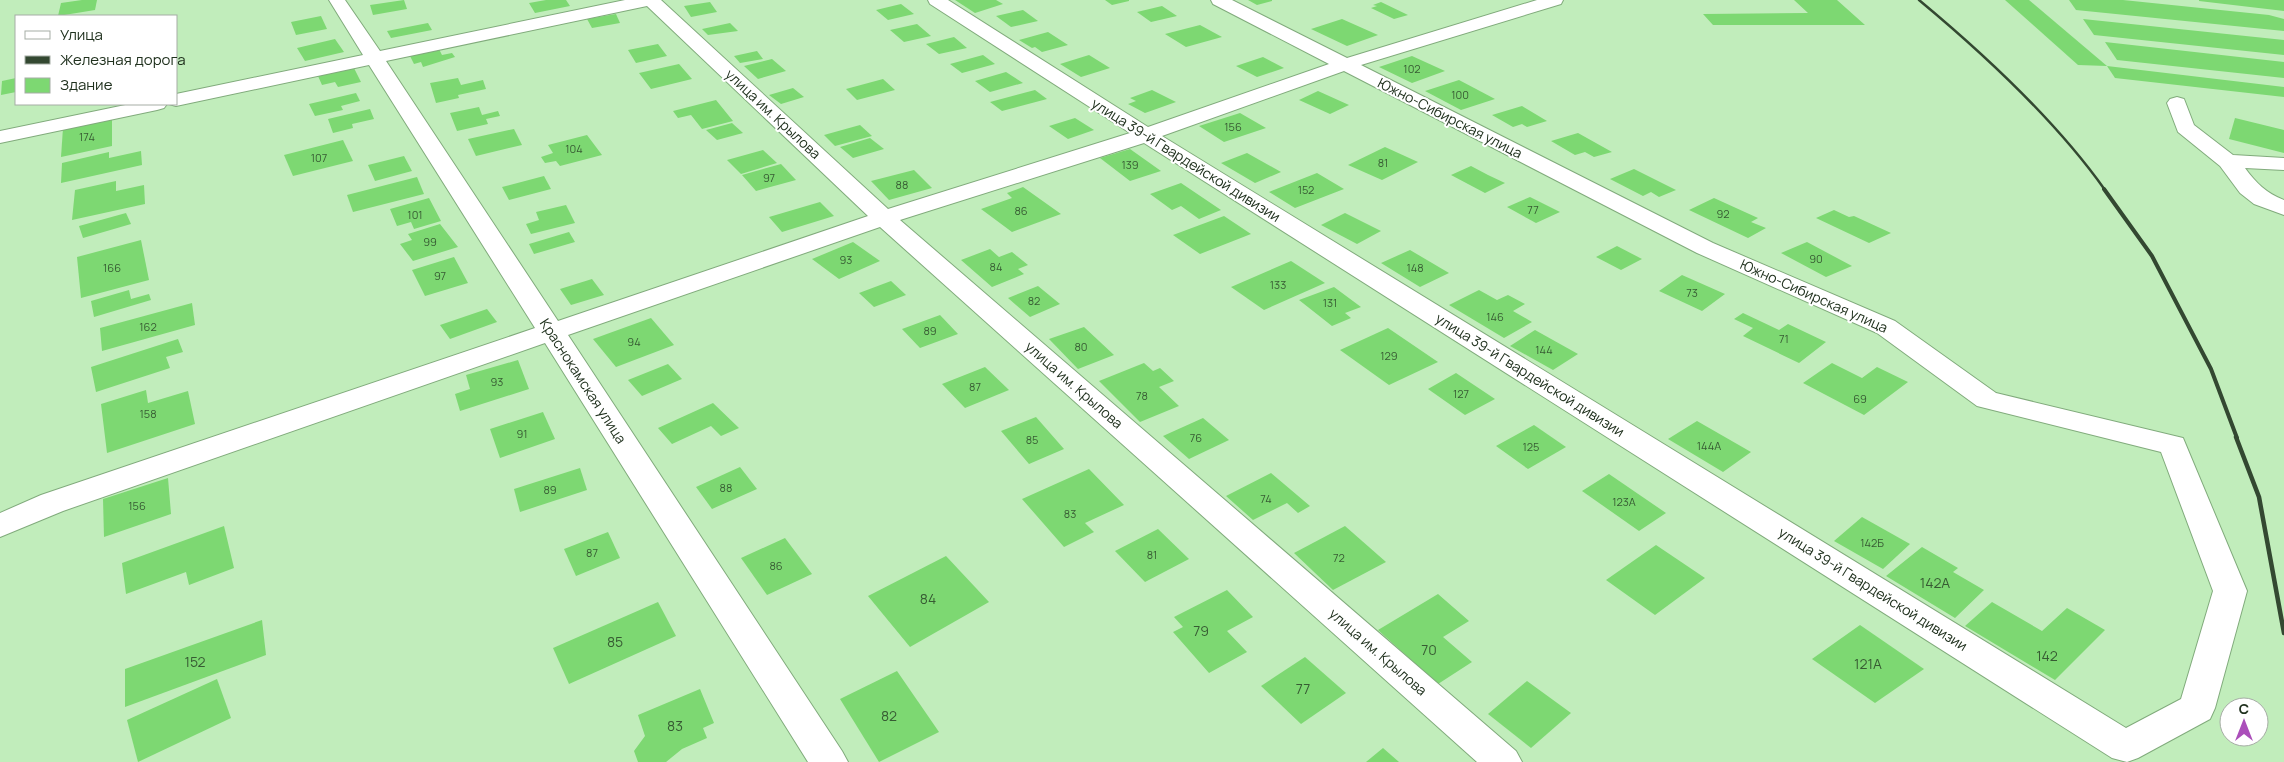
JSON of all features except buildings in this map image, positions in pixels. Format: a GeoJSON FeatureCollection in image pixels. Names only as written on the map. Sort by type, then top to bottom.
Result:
{"type":"FeatureCollection","features":[{"type":"Feature","properties":{"kind":"street","name":"Краснокамская улица"},"geometry":{"type":"LineString","coordinates":[[337,0],[829,762]]}},
{"type":"Feature","properties":{"kind":"street"},"geometry":{"type":"LineString","coordinates":[[178,100],[650,0]]}},
{"type":"Feature","properties":{"kind":"street","name":"улица им. Крылова"},"geometry":{"type":"LineString","coordinates":[[650,0],[884,218],[1503,762]]}},
{"type":"Feature","properties":{"kind":"street","name":"улица 39-й Гвардейской дивизии"},"geometry":{"type":"LineString","coordinates":[[936,0],[1146,135],[2128,754]]}},
{"type":"Feature","properties":{"kind":"street","name":"Южно-Сибирская улица"},"geometry":{"type":"LineString","coordinates":[[1219,0],[1705,248],[1886,326],[1987,400],[2173,445],[2230,591],[2197,708],[2128,754]]}},
{"type":"Feature","properties":{"kind":"street"},"geometry":{"type":"LineString","coordinates":[[0,526],[52,503],[884,218],[1146,135],[1346,64],[1555,0]]}},
{"type":"Feature","properties":{"kind":"street"},"geometry":{"type":"LineString","coordinates":[[2177,102],[2185,128],[2228,161],[2248,188],[2262,198],[2284,208]]}},
{"type":"Feature","properties":{"kind":"street"},"geometry":{"type":"LineString","coordinates":[[0,137],[152,105]]}},
{"type":"Feature","properties":{"kind":"street"},"geometry":{"type":"LineString","coordinates":[[2228,161],[2284,164]]}},
{"type":"Feature","properties":{"kind":"railway"},"geometry":{"type":"LineString","coordinates":[[1919,0],[2018,89],[2086,164],[2105,190]]}},
{"type":"Feature","properties":{"kind":"railway"},"geometry":{"type":"LineString","coordinates":[[2104,189],[2152,256],[2211,369],[2237,438]]}},
{"type":"Feature","properties":{"kind":"railway"},"geometry":{"type":"LineString","coordinates":[[2236,437],[2259,497],[2284,633]]}}]}
